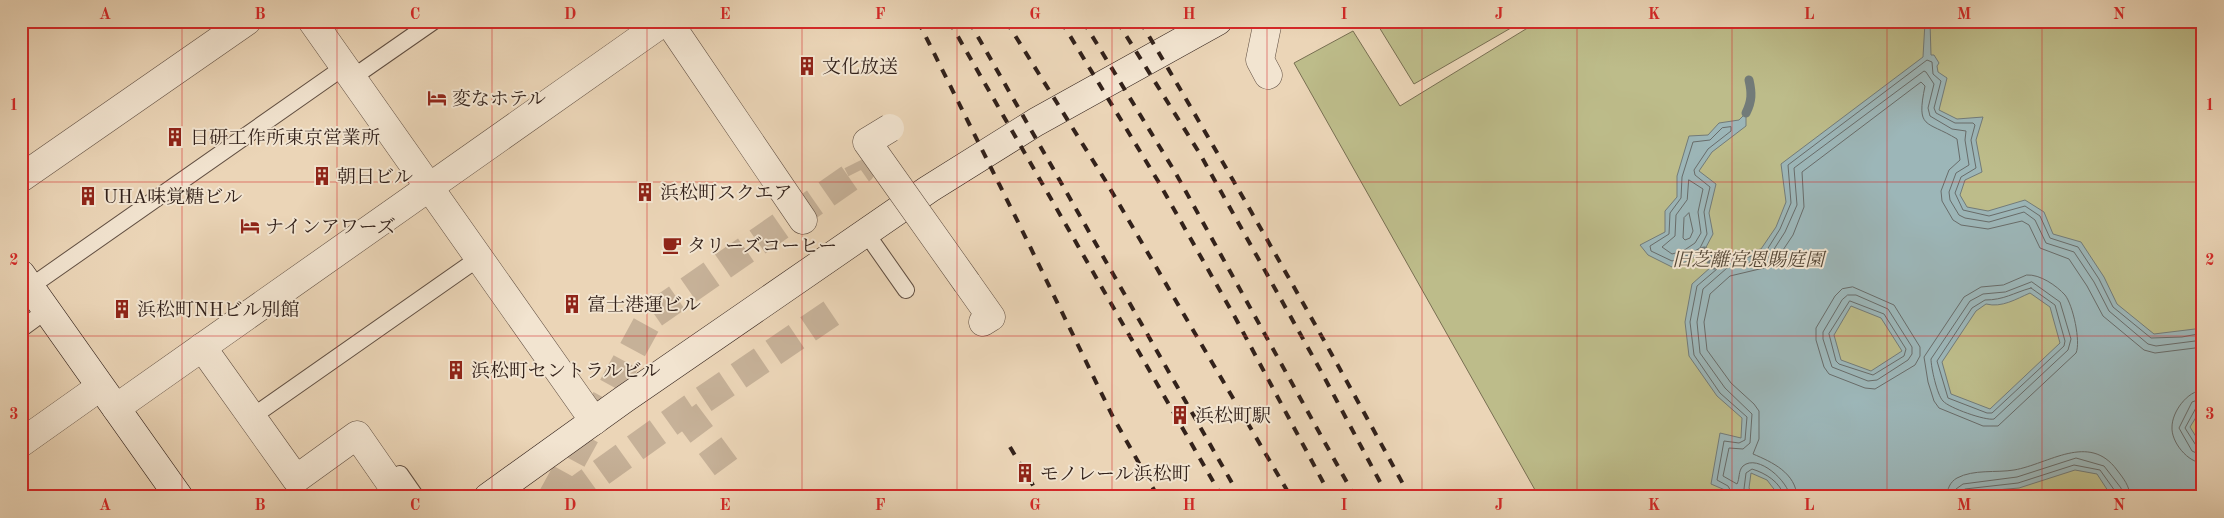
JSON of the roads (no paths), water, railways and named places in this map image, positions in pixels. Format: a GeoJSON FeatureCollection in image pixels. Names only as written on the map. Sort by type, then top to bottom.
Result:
{"type":"FeatureCollection","features":[{"type":"Feature","properties":{"kind":"street"},"geometry":{"type":"LineString","coordinates":[[21,178],[247,21]]}},
{"type":"Feature","properties":{"kind":"street"},"geometry":{"type":"LineString","coordinates":[[312,21],[594,421]]}},
{"type":"Feature","properties":{"kind":"street"},"geometry":{"type":"LineString","coordinates":[[21,443],[202,347],[666,21],[803,220]]}},
{"type":"Feature","properties":{"kind":"street"},"geometry":{"type":"LineString","coordinates":[[488,497],[594,421],[929,189],[1036,122],[1218,21]]}},
{"type":"Feature","properties":{"kind":"street"},"geometry":{"type":"LineString","coordinates":[[1268,21],[1260,60],[1268,75]]}},
{"type":"Feature","properties":{"kind":"street"},"geometry":{"type":"LineString","coordinates":[[890,128],[867,142],[991,317],[983,322]]}},
{"type":"Feature","properties":{"kind":"street"},"geometry":{"type":"LineString","coordinates":[[26,281],[179,497]]}},
{"type":"Feature","properties":{"kind":"street"},"geometry":{"type":"LineString","coordinates":[[202,347],[296,479],[357,435],[400,497]]}},
{"type":"Feature","properties":{"kind":"lane"},"geometry":{"type":"LineString","coordinates":[[26,281],[348,72],[434,21]]}},
{"type":"Feature","properties":{"kind":"lane"},"geometry":{"type":"LineString","coordinates":[[866,232],[906,290]]}},
{"type":"Feature","properties":{"kind":"lane"},"geometry":{"type":"LineString","coordinates":[[252,417],[479,258]]}},
{"type":"Feature","properties":{"kind":"lane"},"geometry":{"type":"LineString","coordinates":[[21,329],[47,310]]}},
{"type":"Feature","properties":{"kind":"lane"},"geometry":{"type":"LineString","coordinates":[[384,451],[416,497]]}},
{"type":"Feature","properties":{"kind":"water"},"geometry":{"type":"Polygon","coordinates":[[[1925,22],[1930,22],[1931,55],[1934,55],[1939,63],[1937,66],[1938,72],[1947,78],[1939,110],[1957,119],[1983,117],[1976,140],[1982,172],[1965,180],[1960,195],[1967,207],[1988,211],[2025,200],[2044,212],[2053,234],[2081,242],[2104,277],[2117,304],[2154,334],[2203,328],[2203,406],[2190,427],[2203,448],[2203,497],[2112,497],[2097,474],[2075,470],[2019,488],[1973,492],[1957,497],[1780,497],[1767,480],[1751,473],[1749,488],[1754,497],[1731,497],[1725,490],[1711,484],[1720,433],[1741,438],[1742,418],[1717,396],[1689,356],[1685,322],[1692,284],[1721,258],[1761,249],[1776,227],[1786,202],[1781,164],[1923,57],[1925,22]],[[2030,293],[2003,304],[1986,304],[1976,311],[1942,362],[1951,394],[1990,409],[2060,343],[2050,307],[2030,293]],[[1851,306],[1834,335],[1841,360],[1871,371],[1902,351],[1881,318],[1851,306]]]}},
{"type":"Feature","properties":{"kind":"water"},"geometry":{"type":"Polygon","coordinates":[[[1746,113],[1746,126],[1712,152],[1699,171],[1716,184],[1709,213],[1713,234],[1704,251],[1688,261],[1672,267],[1648,255],[1640,245],[1665,232],[1665,211],[1677,197],[1677,176],[1689,136],[1708,135],[1719,123],[1739,120],[1746,113]]]}},
{"type":"Feature","properties":{"kind":"waterway"},"geometry":{"type":"LineString","coordinates":[[1746,113],[1751,97],[1749,80]]}},
{"type":"Feature","properties":{"kind":"waterway"},"geometry":{"type":"LineString","coordinates":[[1704,251],[1714,265]]}},
{"type":"Feature","properties":{"kind":"tunnel"},"geometry":{"type":"LineString","coordinates":[[552,497],[651,316],[861,170],[857,162]]}},
{"type":"Feature","properties":{"kind":"tunnel"},"geometry":{"type":"LineString","coordinates":[[567,497],[685,412],[833,312]]}},
{"type":"Feature","properties":{"kind":"tunnel"},"geometry":{"type":"LineString","coordinates":[[685,412],[726,467]]}},
{"type":"Feature","properties":{"kind":"railway"},"geometry":{"type":"LineString","coordinates":[[918,21],[1113,417],[1158,497]]}},
{"type":"Feature","properties":{"kind":"railway"},"geometry":{"type":"LineString","coordinates":[[949,21],[1222,497]]}},
{"type":"Feature","properties":{"kind":"railway"},"geometry":{"type":"LineString","coordinates":[[969,21],[1240,497]]}},
{"type":"Feature","properties":{"kind":"railway"},"geometry":{"type":"LineString","coordinates":[[1006,21],[1105,180],[1291,497]]}},
{"type":"Feature","properties":{"kind":"railway"},"geometry":{"type":"LineString","coordinates":[[1061,21],[1158,181],[1236,319],[1331,497]]}},
{"type":"Feature","properties":{"kind":"railway"},"geometry":{"type":"LineString","coordinates":[[1083,21],[1175,172],[1355,497]]}},
{"type":"Feature","properties":{"kind":"railway"},"geometry":{"type":"LineString","coordinates":[[1117,21],[1200,154],[1322,373],[1388,497]]}},
{"type":"Feature","properties":{"kind":"railway"},"geometry":{"type":"LineString","coordinates":[[1140,21],[1277,258],[1410,497]]}},
{"type":"Feature","properties":{"kind":"railway"},"geometry":{"type":"LineString","coordinates":[[1010,447],[1040,497]]}},
{"type":"Feature","properties":{"kind":"place","name":"文化放送"},"geometry":{"type":"Point","coordinates":[807,66]}},
{"type":"Feature","properties":{"kind":"place","name":"変なホテル"},"geometry":{"type":"Point","coordinates":[437,98]}},
{"type":"Feature","properties":{"kind":"place","name":"日研工作所東京営業所"},"geometry":{"type":"Point","coordinates":[175,137]}},
{"type":"Feature","properties":{"kind":"place","name":"朝日ビル"},"geometry":{"type":"Point","coordinates":[322,176]}},
{"type":"Feature","properties":{"kind":"place","name":"浜松町スクエア"},"geometry":{"type":"Point","coordinates":[645,192]}},
{"type":"Feature","properties":{"kind":"place","name":"UHA味覚糖ビル"},"geometry":{"type":"Point","coordinates":[88,196]}},
{"type":"Feature","properties":{"kind":"place","name":"ナインアワーズ"},"geometry":{"type":"Point","coordinates":[250,226]}},
{"type":"Feature","properties":{"kind":"place","name":"タリーズコーヒー"},"geometry":{"type":"Point","coordinates":[672,245]}},
{"type":"Feature","properties":{"kind":"place","name":"富士港運ビル"},"geometry":{"type":"Point","coordinates":[572,304]}},
{"type":"Feature","properties":{"kind":"place","name":"浜松町NHビル別館"},"geometry":{"type":"Point","coordinates":[122,309]}},
{"type":"Feature","properties":{"kind":"place","name":"浜松町セントラルビル"},"geometry":{"type":"Point","coordinates":[456,370]}},
{"type":"Feature","properties":{"kind":"place","name":"浜松町駅"},"geometry":{"type":"Point","coordinates":[1180,415]}},
{"type":"Feature","properties":{"kind":"place","name":"モノレール浜松町"},"geometry":{"type":"Point","coordinates":[1025,473]}},
{"type":"Feature","properties":{"kind":"park label","name":"旧芝離宮恩賜庭園"},"geometry":{"type":"Point","coordinates":[1748,259]}}]}
